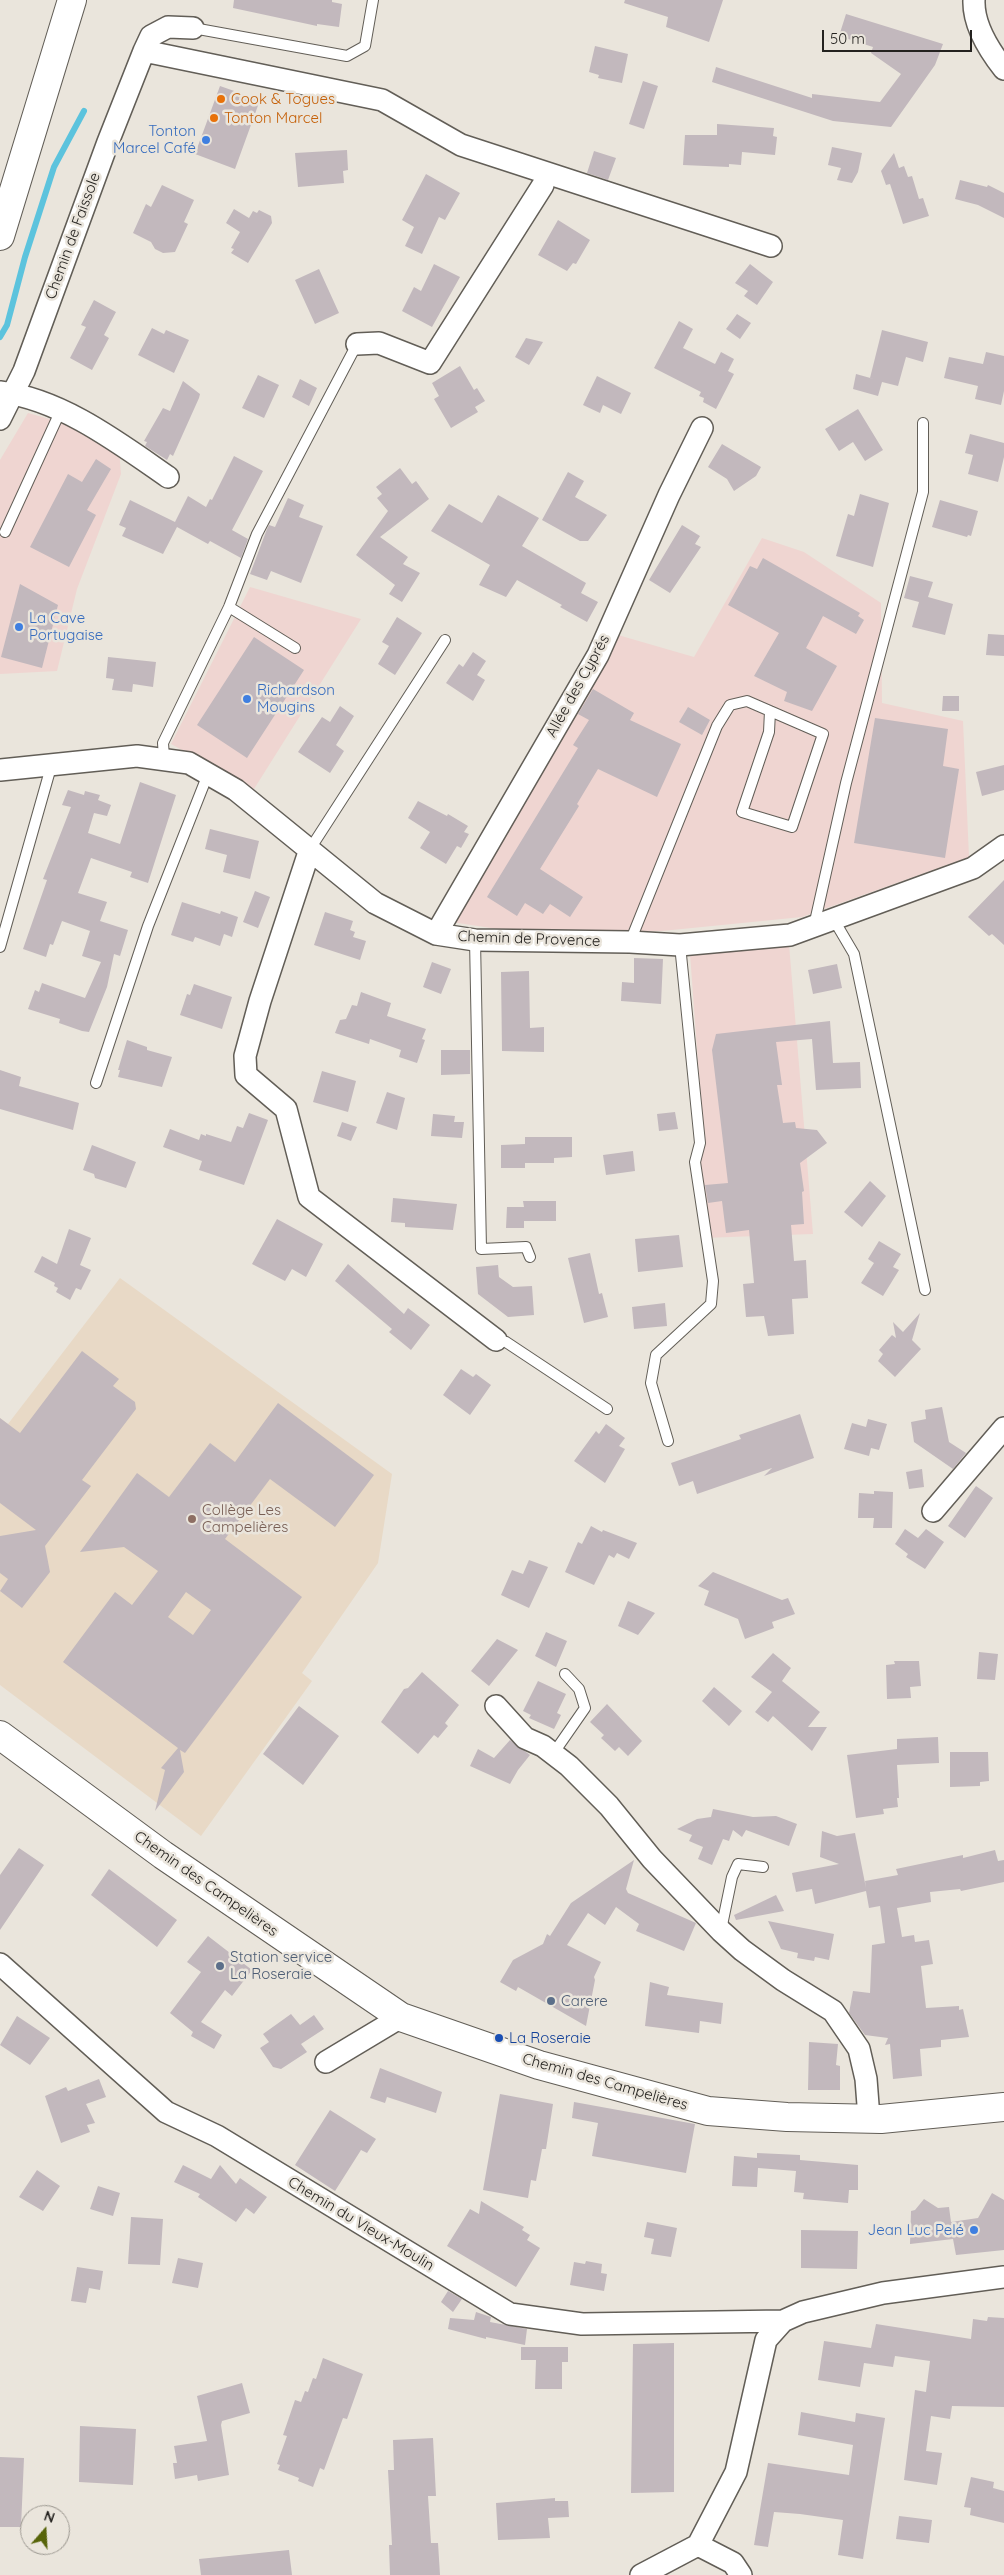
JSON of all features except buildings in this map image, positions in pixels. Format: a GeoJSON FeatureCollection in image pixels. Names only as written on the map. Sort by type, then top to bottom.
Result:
{"type":"FeatureCollection","features":[{"type":"Feature","properties":{"kind":"main road"},"geometry":{"type":"LineString","coordinates":[[0,236],[4,188],[54,0]]}},
{"type":"Feature","properties":{"kind":"main road"},"geometry":{"type":"LineString","coordinates":[[4,188],[72,0]]}},
{"type":"Feature","properties":{"kind":"main road","name":"Chemin des Campelières"},"geometry":{"type":"LineString","coordinates":[[0,1735],[163,1855],[402,2017],[539,2065],[708,2111],[788,2117],[869,2118],[1004,2107]]}},
{"type":"Feature","properties":{"kind":"street"},"geometry":{"type":"LineString","coordinates":[[974,0],[974,11],[990,51],[1004,69]]}},
{"type":"Feature","properties":{"kind":"street","name":"Chemin de Faissole"},"geometry":{"type":"LineString","coordinates":[[0,418],[6,392],[24,371],[108,142],[144,51],[152,36],[168,27],[193,28]]}},
{"type":"Feature","properties":{"kind":"street"},"geometry":{"type":"LineString","coordinates":[[144,51],[382,100],[461,145],[771,246]]}},
{"type":"Feature","properties":{"kind":"street"},"geometry":{"type":"LineString","coordinates":[[357,344],[379,343],[430,363],[543,185]]}},
{"type":"Feature","properties":{"kind":"street"},"geometry":{"type":"LineString","coordinates":[[6,392],[92,425],[168,477]]}},
{"type":"Feature","properties":{"kind":"street","name":"Allée des Cyprés"},"geometry":{"type":"LineString","coordinates":[[436,934],[598,656],[669,495],[702,428]]}},
{"type":"Feature","properties":{"kind":"street","name":"Chemin de Provence"},"geometry":{"type":"LineString","coordinates":[[0,770],[137,756],[164,758],[189,763],[236,790],[375,903],[436,934],[475,940],[630,942],[680,945],[790,935],[973,868],[1004,846]]}},
{"type":"Feature","properties":{"kind":"street"},"geometry":{"type":"LineString","coordinates":[[310,849],[260,1001],[245,1056],[246,1075],[286,1109],[309,1197],[496,1340]]}},
{"type":"Feature","properties":{"kind":"street"},"geometry":{"type":"LineString","coordinates":[[933,1511],[1004,1428]]}},
{"type":"Feature","properties":{"kind":"street"},"geometry":{"type":"LineString","coordinates":[[496,1706],[525,1738],[553,1754],[569,1766],[609,1806],[652,1859],[721,1931],[742,1950],[783,1980],[833,2011],[859,2049],[866,2079],[869,2118]]}},
{"type":"Feature","properties":{"kind":"street","name":"Chemin du Vieux-Moulin"},"geometry":{"type":"LineString","coordinates":[[0,1964],[166,2112],[217,2136],[510,2314],[582,2324],[783,2321]]}},
{"type":"Feature","properties":{"kind":"street"},"geometry":{"type":"LineString","coordinates":[[326,2062],[402,2017]]}},
{"type":"Feature","properties":{"kind":"street"},"geometry":{"type":"LineString","coordinates":[[641,2575],[698,2545],[736,2472],[766,2340],[783,2321],[803,2312],[883,2293],[1004,2277]]}},
{"type":"Feature","properties":{"kind":"street"},"geometry":{"type":"LineString","coordinates":[[698,2545],[733,2564],[741,2575]]}},
{"type":"Feature","properties":{"kind":"lane"},"geometry":{"type":"LineString","coordinates":[[193,28],[347,56],[365,46],[373,0]]}},
{"type":"Feature","properties":{"kind":"lane"},"geometry":{"type":"LineString","coordinates":[[164,758],[163,743],[229,607],[258,534],[357,344]]}},
{"type":"Feature","properties":{"kind":"lane"},"geometry":{"type":"LineString","coordinates":[[5,532],[60,412]]}},
{"type":"Feature","properties":{"kind":"lane"},"geometry":{"type":"LineString","coordinates":[[923,422],[923,492],[846,783],[824,924],[854,954],[925,1290]]}},
{"type":"Feature","properties":{"kind":"lane"},"geometry":{"type":"LineString","coordinates":[[229,607],[295,648]]}},
{"type":"Feature","properties":{"kind":"lane"},"geometry":{"type":"LineString","coordinates":[[310,849],[445,640]]}},
{"type":"Feature","properties":{"kind":"lane"},"geometry":{"type":"LineString","coordinates":[[630,942],[717,726],[730,705],[747,701],[823,734],[792,827],[742,812],[769,732],[770,711]]}},
{"type":"Feature","properties":{"kind":"lane"},"geometry":{"type":"LineString","coordinates":[[0,947],[49,774],[48,765]]}},
{"type":"Feature","properties":{"kind":"lane"},"geometry":{"type":"LineString","coordinates":[[96,1083],[148,926],[208,774]]}},
{"type":"Feature","properties":{"kind":"lane"},"geometry":{"type":"LineString","coordinates":[[475,940],[481,1248],[526,1247],[530,1257]]}},
{"type":"Feature","properties":{"kind":"lane"},"geometry":{"type":"LineString","coordinates":[[668,1441],[651,1383],[656,1354],[711,1304],[713,1281],[695,1162],[700,1143],[680,945]]}},
{"type":"Feature","properties":{"kind":"lane"},"geometry":{"type":"LineString","coordinates":[[496,1340],[506,1342],[607,1409]]}},
{"type":"Feature","properties":{"kind":"lane"},"geometry":{"type":"LineString","coordinates":[[553,1754],[585,1708],[579,1689],[565,1674]]}},
{"type":"Feature","properties":{"kind":"lane"},"geometry":{"type":"LineString","coordinates":[[721,1931],[732,1877],[738,1864],[763,1867]]}},
{"type":"Feature","properties":{"kind":"shaded area"},"geometry":{"type":"Polygon","coordinates":[[[28,413],[78,427],[119,449],[121,474],[77,589],[57,671],[0,674],[0,460],[28,413]]]}},
{"type":"Feature","properties":{"kind":"shaded area"},"geometry":{"type":"Polygon","coordinates":[[[762,538],[804,552],[881,603],[882,703],[963,721],[969,857],[802,917],[662,931],[613,932],[523,933],[452,922],[618,635],[694,657],[762,538]]]}},
{"type":"Feature","properties":{"kind":"shaded area"},"geometry":{"type":"Polygon","coordinates":[[[250,587],[361,619],[254,789],[171,744],[250,587]]]}},
{"type":"Feature","properties":{"kind":"shaded area"},"geometry":{"type":"Polygon","coordinates":[[[789,944],[813,1234],[703,1238],[692,1177],[704,1144],[690,954],[789,944]]]}},
{"type":"Feature","properties":{"kind":"shaded area","name":"Collège Les Campelières"},"geometry":{"type":"Polygon","coordinates":[[[120,1278],[392,1474],[378,1563],[302,1673],[312,1681],[201,1836],[0,1685],[0,1418],[8,1424],[120,1278]]]}},
{"type":"Feature","properties":{"kind":"waterway"},"geometry":{"type":"LineString","coordinates":[[0,337],[7,325],[25,257],[54,167],[84,111]]}},
{"type":"Feature","properties":{"kind":"place","name":"Cook & Togues"},"geometry":{"type":"Point","coordinates":[221,99]}},
{"type":"Feature","properties":{"kind":"place","name":"Tonton Marcel"},"geometry":{"type":"Point","coordinates":[214,118]}},
{"type":"Feature","properties":{"kind":"place","name":"Tonton Marcel Café"},"geometry":{"type":"Point","coordinates":[206,140]}},
{"type":"Feature","properties":{"kind":"place","name":"La Cave Portugaise"},"geometry":{"type":"Point","coordinates":[19,627]}},
{"type":"Feature","properties":{"kind":"place","name":"Richardson Mougins"},"geometry":{"type":"Point","coordinates":[247,699]}},
{"type":"Feature","properties":{"kind":"place","name":"Collège Les Campelières"},"geometry":{"type":"Point","coordinates":[192,1519]}},
{"type":"Feature","properties":{"kind":"place","name":"Station service La Roseraie"},"geometry":{"type":"Point","coordinates":[220,1966]}},
{"type":"Feature","properties":{"kind":"place","name":"Carere"},"geometry":{"type":"Point","coordinates":[551,2001]}},
{"type":"Feature","properties":{"kind":"place","name":"La Roseraie"},"geometry":{"type":"Point","coordinates":[499,2038]}},
{"type":"Feature","properties":{"kind":"place","name":"Jean Luc Pelé"},"geometry":{"type":"Point","coordinates":[974,2230]}}]}
